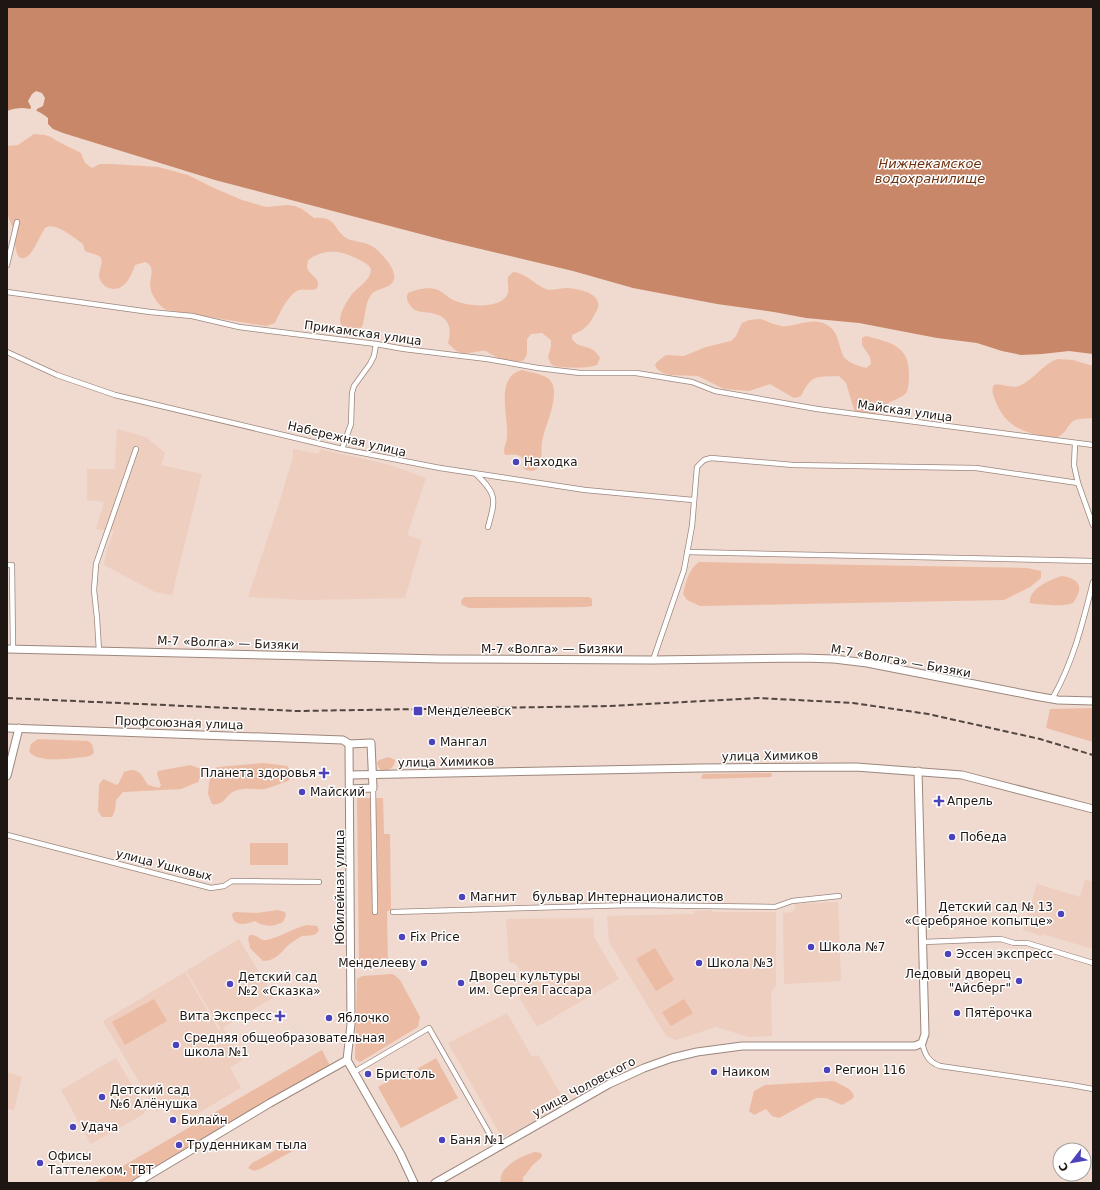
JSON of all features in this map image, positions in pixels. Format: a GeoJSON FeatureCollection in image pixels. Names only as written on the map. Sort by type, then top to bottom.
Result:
{"type":"FeatureCollection","features":[{"type":"Feature","properties":{"kind":"main road","name":"М-7 «Волга» — Бизяки"},"geometry":{"type":"LineString","coordinates":[[10,649],[441,659],[834,659],[867,663],[1052,699],[1093,701]]}},
{"type":"Feature","properties":{"kind":"main road","name":"Профсоюзная улица"},"geometry":{"type":"LineString","coordinates":[[7,728],[344,740],[349,744],[371,743],[372,774]]}},
{"type":"Feature","properties":{"kind":"main road"},"geometry":{"type":"LineString","coordinates":[[7,776],[19,728]]}},
{"type":"Feature","properties":{"kind":"main road","name":"Юбилейная улица"},"geometry":{"type":"LineString","coordinates":[[347,1060],[351,1024],[349,744]]}},
{"type":"Feature","properties":{"kind":"main road","name":"улица Химиков"},"geometry":{"type":"LineString","coordinates":[[350,775],[774,767],[856,767],[962,775],[1093,809]]}},
{"type":"Feature","properties":{"kind":"main road"},"geometry":{"type":"LineString","coordinates":[[918,771],[925,1034],[922,1043]]}},
{"type":"Feature","properties":{"kind":"main road"},"geometry":{"type":"LineString","coordinates":[[350,789],[373,788],[372,774]]}},
{"type":"Feature","properties":{"kind":"main road","name":"улица Чоловского"},"geometry":{"type":"LineString","coordinates":[[435,1183],[609,1084],[644,1068],[686,1055],[742,1046],[915,1046],[922,1043]]}},
{"type":"Feature","properties":{"kind":"main road"},"geometry":{"type":"LineString","coordinates":[[136,1183],[270,1103],[347,1060],[400,1153],[414,1183]]}},
{"type":"Feature","properties":{"kind":"street"},"geometry":{"type":"LineString","coordinates":[[7,265],[17,222]]}},
{"type":"Feature","properties":{"kind":"street","name":"Прикамская улица"},"geometry":{"type":"LineString","coordinates":[[7,292],[150,312],[192,316],[239,327],[487,359],[538,368],[580,373],[636,373],[692,382],[715,390]]}},
{"type":"Feature","properties":{"kind":"street"},"geometry":{"type":"LineString","coordinates":[[342,449],[351,424],[352,393],[354,386],[370,364],[374,356],[376,344]]}},
{"type":"Feature","properties":{"kind":"street","name":"Набережная улица"},"geometry":{"type":"LineString","coordinates":[[7,352],[21,360],[57,375],[122,397],[217,418],[342,449],[418,464],[585,490],[693,500]]}},
{"type":"Feature","properties":{"kind":"street","name":"Майская улица"},"geometry":{"type":"LineString","coordinates":[[715,390],[817,409],[1075,444],[1093,445]]}},
{"type":"Feature","properties":{"kind":"street"},"geometry":{"type":"LineString","coordinates":[[1075,444],[1074,464],[1078,483],[1093,525]]}},
{"type":"Feature","properties":{"kind":"street"},"geometry":{"type":"LineString","coordinates":[[99,651],[94,590],[96,564],[136,449]]}},
{"type":"Feature","properties":{"kind":"street"},"geometry":{"type":"LineString","coordinates":[[653,660],[684,570],[692,526],[693,500],[698,467],[704,460],[710,458],[793,465],[976,468],[1078,483]]}},
{"type":"Feature","properties":{"kind":"street"},"geometry":{"type":"LineString","coordinates":[[474,472],[490,487],[494,497],[488,527]]}},
{"type":"Feature","properties":{"kind":"street"},"geometry":{"type":"LineString","coordinates":[[687,552],[1093,561]]}},
{"type":"Feature","properties":{"kind":"street"},"geometry":{"type":"LineString","coordinates":[[9,565],[10,649]]}},
{"type":"Feature","properties":{"kind":"street"},"geometry":{"type":"LineString","coordinates":[[1052,699],[1065,675],[1084,621],[1093,582]]}},
{"type":"Feature","properties":{"kind":"street"},"geometry":{"type":"LineString","coordinates":[[373,788],[375,912]]}},
{"type":"Feature","properties":{"kind":"street","name":"улица Ушковых"},"geometry":{"type":"LineString","coordinates":[[7,835],[211,888],[224,886],[232,881],[319,882]]}},
{"type":"Feature","properties":{"kind":"street","name":"бульвар Интернационалистов"},"geometry":{"type":"LineString","coordinates":[[393,912],[631,905],[775,907],[792,901],[839,896]]}},
{"type":"Feature","properties":{"kind":"street"},"geometry":{"type":"LineString","coordinates":[[923,942],[1001,939],[1014,943],[1026,943],[1093,963]]}},
{"type":"Feature","properties":{"kind":"street"},"geometry":{"type":"LineString","coordinates":[[354,1072],[429,1028],[497,1147]]}},
{"type":"Feature","properties":{"kind":"street"},"geometry":{"type":"LineString","coordinates":[[922,1043],[927,1058],[934,1064],[940,1066],[1093,1089]]}},
{"type":"Feature","properties":{"kind":"shaded area"},"geometry":{"type":"Polygon","coordinates":[[[34,134],[51,137],[81,153],[85,163],[92,168],[100,164],[158,167],[188,175],[242,200],[266,207],[287,205],[295,206],[302,209],[314,218],[327,219],[343,236],[348,239],[372,246],[389,263],[394,274],[394,279],[387,287],[373,293],[367,303],[362,327],[352,331],[343,327],[340,318],[341,313],[352,294],[363,284],[371,270],[370,267],[364,262],[343,253],[324,252],[308,260],[307,267],[310,273],[317,279],[317,288],[312,290],[299,290],[295,292],[285,304],[275,323],[266,326],[166,310],[157,302],[153,295],[150,288],[151,268],[145,262],[135,265],[130,277],[121,287],[113,289],[107,287],[103,284],[99,276],[102,262],[100,257],[85,251],[83,244],[59,228],[49,226],[45,228],[30,254],[27,257],[21,258],[17,253],[13,230],[8,215],[7,146],[18,145],[34,134]]]}},
{"type":"Feature","properties":{"kind":"shaded area"},"geometry":{"type":"Polygon","coordinates":[[[513,272],[526,276],[546,289],[551,290],[567,288],[585,291],[595,297],[598,301],[596,312],[587,326],[581,331],[572,335],[572,339],[578,345],[589,348],[597,353],[600,358],[597,365],[576,368],[554,366],[551,364],[548,357],[551,347],[551,340],[542,333],[531,334],[527,339],[527,354],[524,360],[519,362],[509,362],[486,351],[466,353],[458,352],[448,343],[450,329],[444,318],[432,313],[415,310],[412,308],[407,299],[408,293],[421,289],[432,288],[458,302],[474,305],[490,305],[503,300],[507,295],[508,277],[513,272]]]}},
{"type":"Feature","properties":{"kind":"shaded area"},"geometry":{"type":"Polygon","coordinates":[[[760,319],[781,326],[810,322],[827,325],[834,331],[844,357],[854,364],[866,368],[871,364],[870,357],[862,345],[862,338],[866,336],[890,343],[896,346],[906,357],[909,374],[908,389],[902,396],[887,404],[868,418],[856,416],[846,383],[839,376],[824,376],[815,378],[808,384],[801,396],[794,398],[770,384],[749,391],[724,389],[698,376],[670,375],[663,373],[657,369],[655,365],[666,355],[684,356],[706,347],[731,341],[736,336],[742,323],[749,320],[760,319]]]}},
{"type":"Feature","properties":{"kind":"shaded area"},"geometry":{"type":"Polygon","coordinates":[[[1058,359],[1073,360],[1093,366],[1093,418],[1075,420],[1060,436],[1057,437],[1030,433],[1011,424],[998,407],[993,392],[994,385],[1013,387],[1019,386],[1029,380],[1047,364],[1058,359]]]}},
{"type":"Feature","properties":{"kind":"shaded area"},"geometry":{"type":"Polygon","coordinates":[[[522,370],[539,374],[547,378],[552,383],[554,389],[553,403],[542,440],[541,462],[539,467],[533,471],[523,468],[525,464],[524,460],[520,456],[505,455],[504,453],[507,437],[505,389],[513,374],[522,370]]]}},
{"type":"Feature","properties":{"kind":"shaded area"},"geometry":{"type":"Polygon","coordinates":[[[117,429],[146,437],[165,453],[161,465],[202,474],[172,595],[155,592],[104,565],[107,549],[114,531],[96,529],[104,502],[87,500],[87,469],[115,469],[117,429]]]}},
{"type":"Feature","properties":{"kind":"shaded area"},"geometry":{"type":"Polygon","coordinates":[[[293,449],[319,454],[320,449],[390,465],[426,478],[407,535],[422,540],[405,598],[305,600],[248,597],[278,507],[293,457],[293,449]]]}},
{"type":"Feature","properties":{"kind":"shaded area"},"geometry":{"type":"Polygon","coordinates":[[[699,562],[1027,568],[1041,571],[1041,578],[1030,587],[1004,600],[700,606],[687,600],[683,594],[690,572],[699,562]]]}},
{"type":"Feature","properties":{"kind":"shaded area"},"geometry":{"type":"Polygon","coordinates":[[[1062,576],[1068,577],[1077,582],[1079,591],[1073,603],[1056,605],[1030,603],[1030,598],[1036,589],[1047,582],[1062,576]]]}},
{"type":"Feature","properties":{"kind":"shaded area"},"geometry":{"type":"Polygon","coordinates":[[[465,597],[589,597],[592,599],[592,606],[469,608],[462,605],[462,599],[465,597]]]}},
{"type":"Feature","properties":{"kind":"shaded area"},"geometry":{"type":"Polygon","coordinates":[[[1093,708],[1093,742],[1046,728],[1050,709],[1093,708]]]}},
{"type":"Feature","properties":{"kind":"shaded area"},"geometry":{"type":"Polygon","coordinates":[[[38,739],[88,741],[92,744],[94,752],[92,755],[85,757],[63,759],[39,758],[29,751],[31,744],[38,739]]]}},
{"type":"Feature","properties":{"kind":"shaded area"},"geometry":{"type":"Polygon","coordinates":[[[389,757],[395,760],[394,765],[390,769],[383,771],[379,768],[377,763],[379,760],[389,757]]]}},
{"type":"Feature","properties":{"kind":"shaded area"},"geometry":{"type":"Polygon","coordinates":[[[264,763],[287,766],[291,771],[291,776],[288,781],[267,788],[235,791],[222,802],[212,804],[208,794],[213,769],[218,767],[264,763]]]}},
{"type":"Feature","properties":{"kind":"shaded area"},"geometry":{"type":"Polygon","coordinates":[[[190,765],[201,769],[202,772],[198,782],[181,789],[123,792],[116,800],[115,810],[112,817],[102,817],[98,811],[99,785],[103,779],[117,785],[124,772],[133,770],[141,774],[148,785],[159,788],[161,785],[157,774],[158,771],[190,765]]]}},
{"type":"Feature","properties":{"kind":"shaded area"},"geometry":{"type":"Polygon","coordinates":[[[771,773],[771,777],[701,778],[703,774],[771,773]]]}},
{"type":"Feature","properties":{"kind":"shaded area"},"geometry":{"type":"Polygon","coordinates":[[[357,798],[383,798],[384,834],[390,834],[391,910],[387,911],[388,968],[359,968],[357,798]]]}},
{"type":"Feature","properties":{"kind":"shaded area"},"geometry":{"type":"Polygon","coordinates":[[[250,843],[288,843],[288,865],[250,865],[250,843]]]}},
{"type":"Feature","properties":{"kind":"shaded area","name":"Детский сад № 13 «Серебряное копытце»"},"geometry":{"type":"Polygon","coordinates":[[[1085,879],[1093,882],[1093,949],[1043,934],[1042,936],[1023,930],[1037,884],[1080,897],[1085,879]]]}},
{"type":"Feature","properties":{"kind":"shaded area","name":"Школа №7"},"geometry":{"type":"Polygon","coordinates":[[[838,902],[841,981],[784,984],[783,913],[792,912],[795,909],[795,904],[838,902]]]}},
{"type":"Feature","properties":{"kind":"shaded area"},"geometry":{"type":"Polygon","coordinates":[[[278,910],[285,912],[286,915],[283,922],[276,925],[265,925],[255,921],[241,924],[235,921],[232,914],[235,912],[257,913],[278,910]]]}},
{"type":"Feature","properties":{"kind":"shaded area","name":"Школа №3"},"geometry":{"type":"Polygon","coordinates":[[[712,910],[712,912],[776,912],[776,985],[771,992],[772,1036],[749,1037],[716,1027],[676,1040],[666,1036],[609,942],[607,916],[694,914],[694,911],[712,910]]]}},
{"type":"Feature","properties":{"kind":"shaded area"},"geometry":{"type":"Polygon","coordinates":[[[593,918],[594,937],[619,979],[537,1027],[515,990],[526,984],[527,981],[516,964],[509,962],[506,919],[593,918]]]}},
{"type":"Feature","properties":{"kind":"shaded area"},"geometry":{"type":"Polygon","coordinates":[[[307,925],[317,926],[319,930],[318,932],[314,935],[299,937],[273,959],[263,961],[250,948],[248,938],[250,935],[267,940],[307,925]]]}},
{"type":"Feature","properties":{"kind":"shaded area","name":"Средняя общеобразовательная школа №1"},"geometry":{"type":"Polygon","coordinates":[[[239,939],[274,997],[221,1029],[224,1029],[242,1060],[230,1068],[241,1088],[178,1125],[167,1106],[157,1112],[103,1021],[185,972],[219,1031],[221,1030],[186,971],[239,939]]]}},
{"type":"Feature","properties":{"kind":"shaded area"},"geometry":{"type":"Polygon","coordinates":[[[655,948],[674,980],[656,991],[636,959],[655,948]]]}},
{"type":"Feature","properties":{"kind":"shaded area"},"geometry":{"type":"Polygon","coordinates":[[[393,974],[400,980],[420,1017],[418,1027],[360,1062],[355,1059],[357,979],[362,976],[393,974]]]}},
{"type":"Feature","properties":{"kind":"shaded area"},"geometry":{"type":"Polygon","coordinates":[[[154,999],[167,1021],[125,1045],[112,1022],[154,999]]]}},
{"type":"Feature","properties":{"kind":"shaded area"},"geometry":{"type":"Polygon","coordinates":[[[684,999],[693,1013],[671,1026],[662,1012],[684,999]]]}},
{"type":"Feature","properties":{"kind":"shaded area"},"geometry":{"type":"Polygon","coordinates":[[[507,1013],[532,1057],[538,1055],[566,1103],[505,1137],[501,1136],[448,1043],[507,1013]]]}},
{"type":"Feature","properties":{"kind":"shaded area"},"geometry":{"type":"Polygon","coordinates":[[[322,1050],[330,1066],[130,1183],[94,1183],[322,1050]]]}},
{"type":"Feature","properties":{"kind":"shaded area","name":"Детский сад №6 Алёнушка"},"geometry":{"type":"Polygon","coordinates":[[[116,1058],[146,1109],[144,1114],[91,1144],[61,1090],[116,1058]]]}},
{"type":"Feature","properties":{"kind":"shaded area"},"geometry":{"type":"Polygon","coordinates":[[[436,1058],[458,1098],[401,1128],[378,1087],[410,1068],[412,1072],[436,1058]]]}},
{"type":"Feature","properties":{"kind":"shaded area"},"geometry":{"type":"Polygon","coordinates":[[[7,1072],[22,1077],[14,1110],[7,1109],[7,1072]]]}},
{"type":"Feature","properties":{"kind":"shaded area"},"geometry":{"type":"Polygon","coordinates":[[[834,1081],[851,1091],[854,1096],[852,1099],[842,1105],[826,1098],[816,1098],[779,1118],[772,1116],[766,1109],[754,1115],[749,1111],[754,1091],[765,1085],[834,1081]]]}},
{"type":"Feature","properties":{"kind":"shaded area"},"geometry":{"type":"Polygon","coordinates":[[[298,1140],[300,1142],[298,1148],[262,1168],[254,1171],[248,1168],[252,1163],[292,1141],[298,1140]]]}},
{"type":"Feature","properties":{"kind":"shaded area"},"geometry":{"type":"Polygon","coordinates":[[[535,1152],[541,1153],[542,1156],[523,1177],[523,1183],[501,1183],[501,1177],[507,1167],[518,1159],[535,1152]]]}},
{"type":"Feature","properties":{"kind":"water","name":"Нижнекамское водохранилище"},"geometry":{"type":"Polygon","coordinates":[[[7,7],[1093,7],[1093,354],[1069,351],[1021,355],[977,343],[937,338],[859,323],[806,318],[717,304],[633,288],[573,271],[447,241],[215,180],[63,133],[53,129],[48,124],[48,118],[44,115],[29,108],[18,108],[7,111],[7,7]]]}},
{"type":"Feature","properties":{"kind":"pier"},"geometry":{"type":"Polygon","coordinates":[[[36,91],[42,93],[45,98],[43,106],[37,109],[36,112],[30,110],[31,107],[28,101],[32,94],[36,91]]]}},
{"type":"Feature","properties":{"kind":"railway"},"geometry":{"type":"LineString","coordinates":[[7,698],[297,711],[610,706],[759,698],[853,703],[928,714],[1040,739],[1093,755]]}},
{"type":"Feature","properties":{"kind":"place","name":"Находка"},"geometry":{"type":"Point","coordinates":[516,462]}},
{"type":"Feature","properties":{"kind":"place","name":"Менделеевск"},"geometry":{"type":"Point","coordinates":[418,711]}},
{"type":"Feature","properties":{"kind":"place","name":"Мангал"},"geometry":{"type":"Point","coordinates":[432,742]}},
{"type":"Feature","properties":{"kind":"place","name":"Планета здоровья"},"geometry":{"type":"Point","coordinates":[324,773]}},
{"type":"Feature","properties":{"kind":"place","name":"Майский"},"geometry":{"type":"Point","coordinates":[302,792]}},
{"type":"Feature","properties":{"kind":"place","name":"Апрель"},"geometry":{"type":"Point","coordinates":[939,801]}},
{"type":"Feature","properties":{"kind":"place","name":"Победа"},"geometry":{"type":"Point","coordinates":[952,837]}},
{"type":"Feature","properties":{"kind":"place","name":"Магнит"},"geometry":{"type":"Point","coordinates":[462,897]}},
{"type":"Feature","properties":{"kind":"place","name":"Детский сад № 13 «Серебряное копытце»"},"geometry":{"type":"Point","coordinates":[1061,914]}},
{"type":"Feature","properties":{"kind":"place","name":"Fix Price"},"geometry":{"type":"Point","coordinates":[402,937]}},
{"type":"Feature","properties":{"kind":"place","name":"Школа №7"},"geometry":{"type":"Point","coordinates":[811,947]}},
{"type":"Feature","properties":{"kind":"place","name":"Эссен экспресс"},"geometry":{"type":"Point","coordinates":[948,954]}},
{"type":"Feature","properties":{"kind":"place","name":"Менделееву"},"geometry":{"type":"Point","coordinates":[424,963]}},
{"type":"Feature","properties":{"kind":"place","name":"Школа №3"},"geometry":{"type":"Point","coordinates":[699,963]}},
{"type":"Feature","properties":{"kind":"place","name":"Ледовый дворец \"Айсберг\""},"geometry":{"type":"Point","coordinates":[1019,981]}},
{"type":"Feature","properties":{"kind":"place","name":"Дворец культуры им. Сергея Гассара"},"geometry":{"type":"Point","coordinates":[461,983]}},
{"type":"Feature","properties":{"kind":"place","name":"Детский сад №2 «Сказка»"},"geometry":{"type":"Point","coordinates":[230,984]}},
{"type":"Feature","properties":{"kind":"place","name":"Пятёрочка"},"geometry":{"type":"Point","coordinates":[957,1013]}},
{"type":"Feature","properties":{"kind":"place","name":"Вита Экспресс"},"geometry":{"type":"Point","coordinates":[280,1016]}},
{"type":"Feature","properties":{"kind":"place","name":"Яблочко"},"geometry":{"type":"Point","coordinates":[329,1018]}},
{"type":"Feature","properties":{"kind":"place","name":"Средняя общеобразовательная школа №1"},"geometry":{"type":"Point","coordinates":[176,1045]}},
{"type":"Feature","properties":{"kind":"place","name":"Регион 116"},"geometry":{"type":"Point","coordinates":[827,1070]}},
{"type":"Feature","properties":{"kind":"place","name":"Наиком"},"geometry":{"type":"Point","coordinates":[714,1072]}},
{"type":"Feature","properties":{"kind":"place","name":"Бристоль"},"geometry":{"type":"Point","coordinates":[368,1074]}},
{"type":"Feature","properties":{"kind":"place","name":"Детский сад №6 Алёнушка"},"geometry":{"type":"Point","coordinates":[102,1097]}},
{"type":"Feature","properties":{"kind":"place","name":"Билайн"},"geometry":{"type":"Point","coordinates":[173,1120]}},
{"type":"Feature","properties":{"kind":"place","name":"Удача"},"geometry":{"type":"Point","coordinates":[73,1127]}},
{"type":"Feature","properties":{"kind":"place","name":"Баня №1"},"geometry":{"type":"Point","coordinates":[442,1140]}},
{"type":"Feature","properties":{"kind":"place","name":"Труденникам тыла"},"geometry":{"type":"Point","coordinates":[179,1145]}},
{"type":"Feature","properties":{"kind":"place","name":"Офисы Таттелеком, ТВТ"},"geometry":{"type":"Point","coordinates":[40,1163]}}]}
